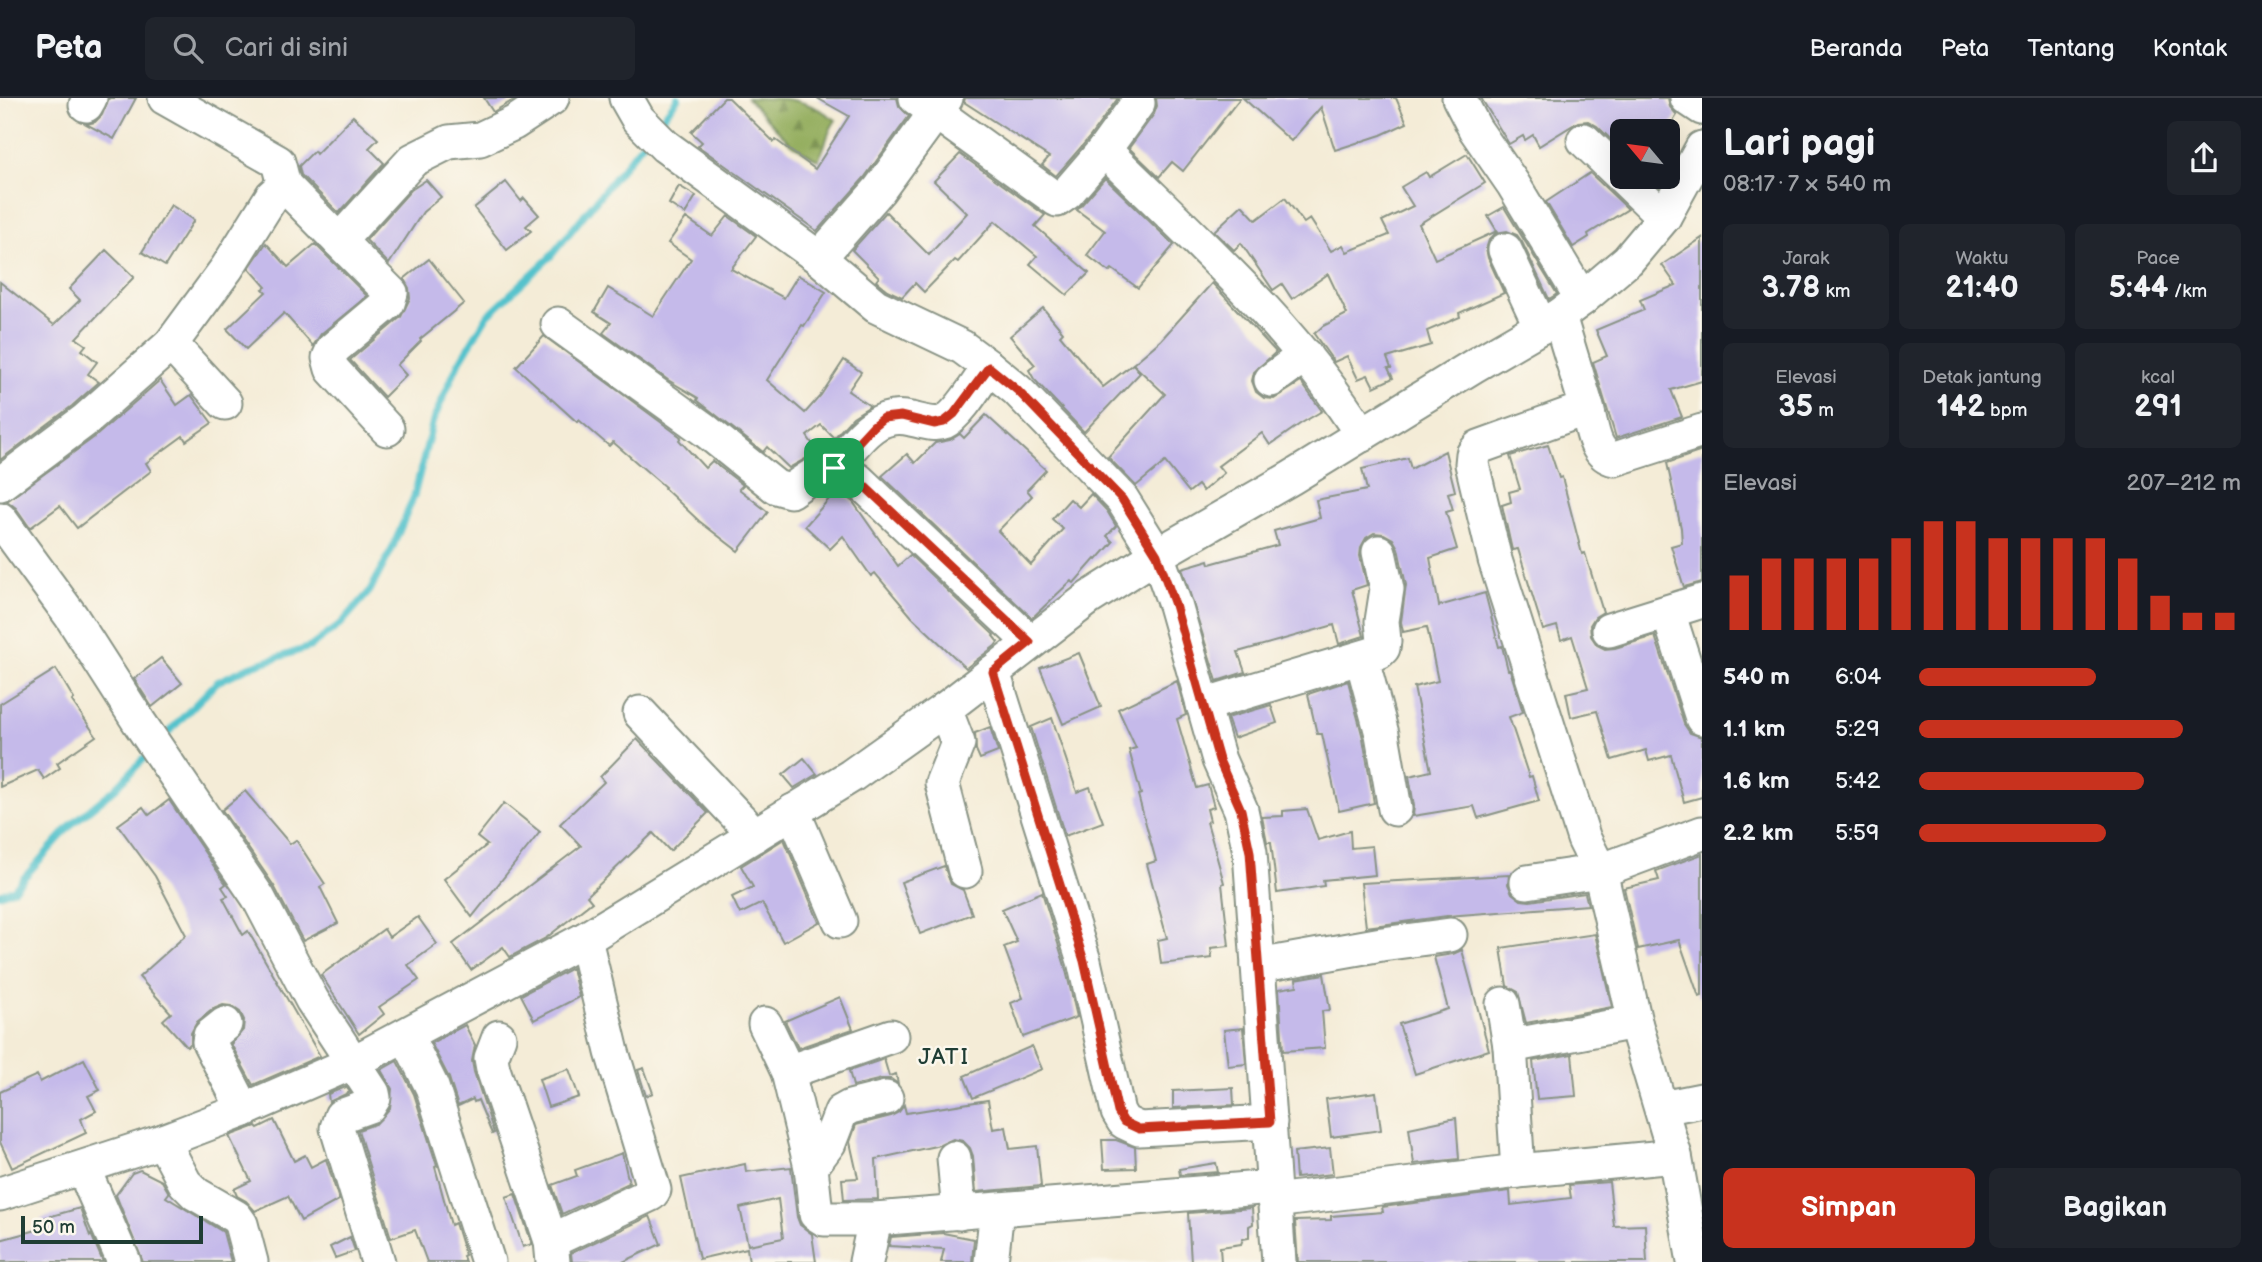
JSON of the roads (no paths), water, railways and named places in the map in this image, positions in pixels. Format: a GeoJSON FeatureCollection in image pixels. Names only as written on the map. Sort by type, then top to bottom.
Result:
{"type":"FeatureCollection","features":[{"type":"Feature","properties":{"kind":"street"},"geometry":{"type":"LineString","coordinates":[[165,98],[278,162],[284,186],[391,293],[388,303],[333,349],[328,358],[332,369],[387,429]]}},
{"type":"Feature","properties":{"kind":"street"},"geometry":{"type":"LineString","coordinates":[[339,241],[412,160],[449,142],[480,139],[514,123],[552,98]]}},
{"type":"Feature","properties":{"kind":"street"},"geometry":{"type":"LineString","coordinates":[[1459,98],[1475,129],[1513,184],[1561,314],[1598,448],[1609,458],[1615,459],[1702,431]]}},
{"type":"Feature","properties":{"kind":"street"},"geometry":{"type":"LineString","coordinates":[[1687,98],[1702,108]]}},
{"type":"Feature","properties":{"kind":"street"},"geometry":{"type":"LineString","coordinates":[[819,258],[879,190],[933,103],[1057,200],[1067,193],[1104,150],[1138,103]]}},
{"type":"Feature","properties":{"kind":"street"},"geometry":{"type":"LineString","coordinates":[[632,108],[665,146],[819,258],[876,306],[962,347],[1017,390],[1122,499],[1157,555],[1175,605],[1219,760],[1241,810],[1250,852],[1279,1262]]}},
{"type":"Feature","properties":{"kind":"street"},"geometry":{"type":"LineString","coordinates":[[1584,140],[1664,217]]}},
{"type":"Feature","properties":{"kind":"street"},"geometry":{"type":"LineString","coordinates":[[1104,150],[1218,260],[1305,355],[1330,386],[1362,435]]}},
{"type":"Feature","properties":{"kind":"street"},"geometry":{"type":"LineString","coordinates":[[3,1187],[83,1168],[243,1110],[354,1062],[585,939],[851,776],[1089,598],[1561,314],[1629,260],[1664,217],[1699,162]]}},
{"type":"Feature","properties":{"kind":"street"},"geometry":{"type":"LineString","coordinates":[[0,484],[84,421],[171,344],[227,268],[272,196],[284,186]]}},
{"type":"Feature","properties":{"kind":"street"},"geometry":{"type":"LineString","coordinates":[[1505,250],[1561,314]]}},
{"type":"Feature","properties":{"kind":"street"},"geometry":{"type":"LineString","coordinates":[[558,324],[705,430],[776,487],[790,491],[820,471],[834,468],[845,471],[858,480],[1030,642]]}},
{"type":"Feature","properties":{"kind":"street"},"geometry":{"type":"LineString","coordinates":[[171,344],[225,403]]}},
{"type":"Feature","properties":{"kind":"street"},"geometry":{"type":"LineString","coordinates":[[1271,380],[1305,355]]}},
{"type":"Feature","properties":{"kind":"street"},"geometry":{"type":"LineString","coordinates":[[834,468],[883,418],[901,416],[934,424],[944,422],[954,414],[989,367]]}},
{"type":"Feature","properties":{"kind":"street"},"geometry":{"type":"LineString","coordinates":[[1587,408],[1479,447],[1473,454],[1472,464],[1495,560],[1584,839],[1600,872],[1635,1021],[1675,1156],[1695,1262]]}},
{"type":"Feature","properties":{"kind":"street"},"geometry":{"type":"LineString","coordinates":[[0,519],[71,616],[139,722],[258,897],[312,1000],[354,1062],[374,1098],[369,1106],[341,1116],[337,1128],[378,1262]]}},
{"type":"Feature","properties":{"kind":"street"},"geometry":{"type":"LineString","coordinates":[[1203,705],[1379,652],[1384,641],[1382,621],[1387,589],[1379,552]]}},
{"type":"Feature","properties":{"kind":"street"},"geometry":{"type":"LineString","coordinates":[[1609,630],[1702,601]]}},
{"type":"Feature","properties":{"kind":"street"},"geometry":{"type":"LineString","coordinates":[[1668,611],[1702,718]]}},
{"type":"Feature","properties":{"kind":"street"},"geometry":{"type":"LineString","coordinates":[[1362,659],[1382,734],[1395,809]]}},
{"type":"Feature","properties":{"kind":"street"},"geometry":{"type":"LineString","coordinates":[[993,672],[1084,961],[1118,1112],[1124,1122],[1139,1129],[1270,1122]]}},
{"type":"Feature","properties":{"kind":"street"},"geometry":{"type":"LineString","coordinates":[[944,709],[958,743],[942,783],[965,871]]}},
{"type":"Feature","properties":{"kind":"street"},"geometry":{"type":"LineString","coordinates":[[640,713],[755,835]]}},
{"type":"Feature","properties":{"kind":"street"},"geometry":{"type":"LineString","coordinates":[[793,811],[840,921]]}},
{"type":"Feature","properties":{"kind":"street"},"geometry":{"type":"LineString","coordinates":[[1527,882],[1600,872],[1702,832]]}},
{"type":"Feature","properties":{"kind":"street"},"geometry":{"type":"LineString","coordinates":[[1258,966],[1450,935]]}},
{"type":"Feature","properties":{"kind":"street"},"geometry":{"type":"LineString","coordinates":[[499,1037],[491,1058],[493,1069],[552,1252],[654,1190],[612,1052],[585,939]]}},
{"type":"Feature","properties":{"kind":"street"},"geometry":{"type":"LineString","coordinates":[[1503,1004],[1510,1046],[1518,1171]]}},
{"type":"Feature","properties":{"kind":"street"},"geometry":{"type":"LineString","coordinates":[[1510,1046],[1635,1021]]}},
{"type":"Feature","properties":{"kind":"street"},"geometry":{"type":"LineString","coordinates":[[225,1024],[210,1036],[209,1042],[243,1110]]}},
{"type":"Feature","properties":{"kind":"street"},"geometry":{"type":"LineString","coordinates":[[765,1024],[788,1072],[811,1167],[818,1216],[824,1219],[875,1219],[1274,1194],[1675,1156]]}},
{"type":"Feature","properties":{"kind":"street"},"geometry":{"type":"LineString","coordinates":[[406,1035],[432,1087],[488,1262]]}},
{"type":"Feature","properties":{"kind":"street"},"geometry":{"type":"LineString","coordinates":[[788,1072],[891,1037]]}},
{"type":"Feature","properties":{"kind":"street"},"geometry":{"type":"LineString","coordinates":[[811,1167],[829,1143],[841,1112],[850,1107],[886,1098]]}},
{"type":"Feature","properties":{"kind":"street"},"geometry":{"type":"LineString","coordinates":[[1662,1108],[1702,1100]]}},
{"type":"Feature","properties":{"kind":"street"},"geometry":{"type":"LineString","coordinates":[[163,1140],[186,1183],[196,1194],[236,1217],[241,1224],[251,1262]]}},
{"type":"Feature","properties":{"kind":"street"},"geometry":{"type":"LineString","coordinates":[[954,1158],[959,1213]]}},
{"type":"Feature","properties":{"kind":"street"},"geometry":{"type":"LineString","coordinates":[[83,1168],[124,1262]]}},
{"type":"Feature","properties":{"kind":"street"},"geometry":{"type":"LineString","coordinates":[[991,1262],[997,1210]]}},
{"type":"Feature","properties":{"kind":"street"},"geometry":{"type":"LineString","coordinates":[[866,1262],[875,1219]]}},
{"type":"Feature","properties":{"kind":"waterway"},"geometry":{"type":"LineString","coordinates":[[657,125],[678,98]]}},
{"type":"Feature","properties":{"kind":"waterway"},"geometry":{"type":"LineString","coordinates":[[161,740],[217,682],[249,667],[310,647],[340,625],[370,591],[392,549],[414,496],[433,421],[458,364],[488,315],[550,257],[645,140]]}},
{"type":"Feature","properties":{"kind":"waterway"},"geometry":{"type":"LineString","coordinates":[[0,894],[14,889],[72,824],[116,788],[148,754]]}},
{"type":"Feature","properties":{"kind":"district","name":"JATI"},"geometry":{"type":"Point","coordinates":[944,1057]}}]}
